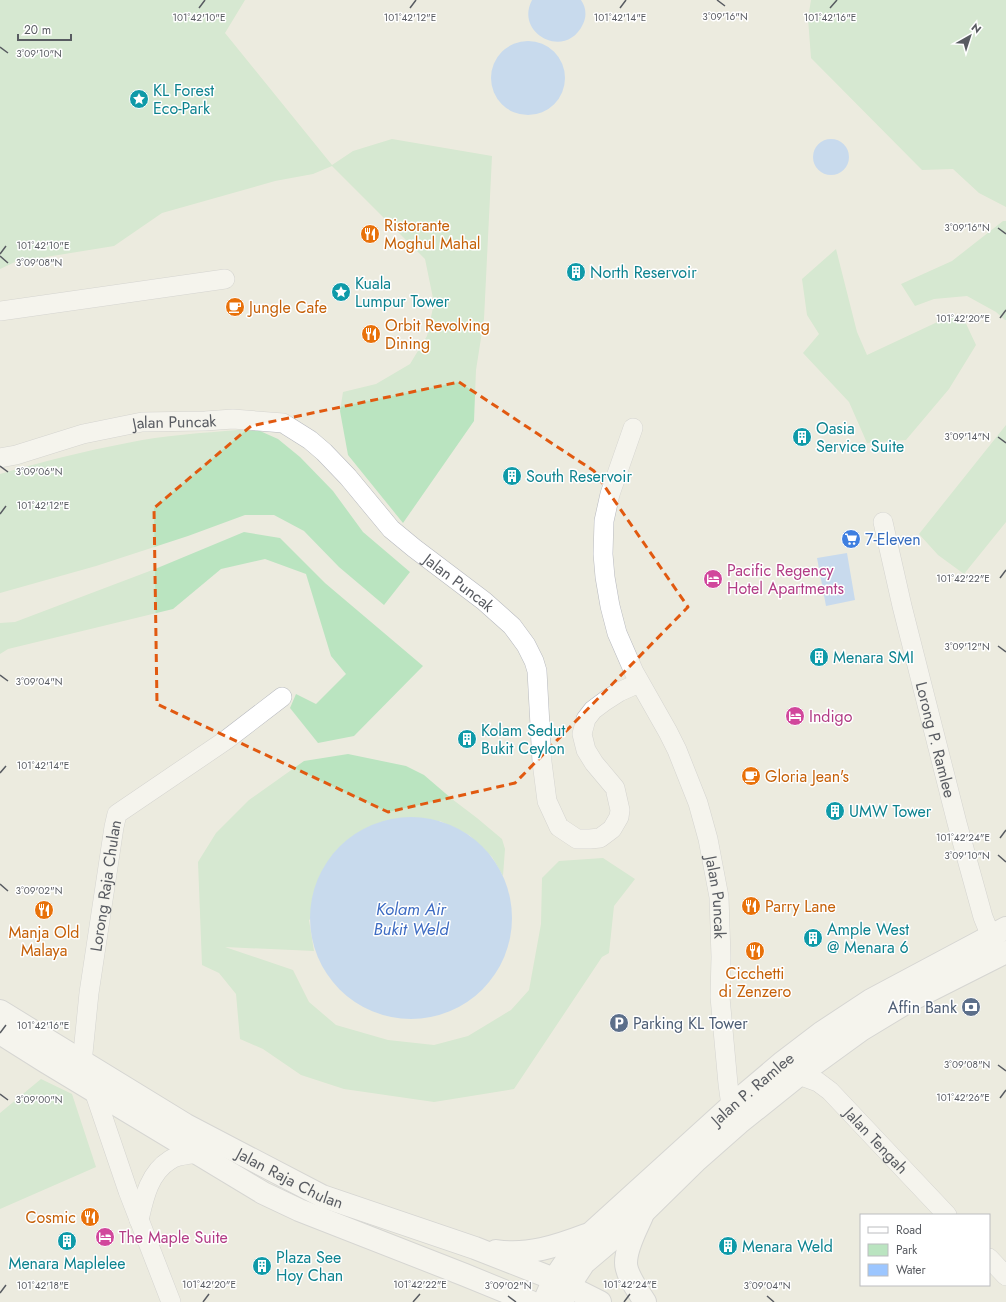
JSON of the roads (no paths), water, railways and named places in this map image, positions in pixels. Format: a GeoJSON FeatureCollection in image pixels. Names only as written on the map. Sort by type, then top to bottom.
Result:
{"type":"FeatureCollection","features":[{"type":"Feature","properties":{"kind":"main road","name":"Jalan P. Ramlee"},"geometry":{"type":"LineString","coordinates":[[561,1289],[573,1251],[590,1234],[735,1115],[799,1075],[861,1030],[1000,943]]}},
{"type":"Feature","properties":{"kind":"main road","name":"Jalan P. Ramlee"},"geometry":{"type":"LineString","coordinates":[[544,1302],[561,1289],[584,1264],[643,1213],[697,1160],[735,1115],[798,1050],[871,1000],[1000,943]]}},
{"type":"Feature","properties":{"kind":"main road","name":"Jalan Raja Chulan"},"geometry":{"type":"LineString","coordinates":[[0,1011],[186,1126],[322,1196],[475,1248],[561,1289],[600,1302]]}},
{"type":"Feature","properties":{"kind":"main road","name":"Jalan Raja Chulan"},"geometry":{"type":"LineString","coordinates":[[0,1033],[263,1193],[299,1210],[466,1275],[530,1302]]}},
{"type":"Feature","properties":{"kind":"main road"},"geometry":{"type":"LineString","coordinates":[[643,1213],[629,1247],[626,1264],[630,1277],[645,1302]]}},
{"type":"Feature","properties":{"kind":"main road"},"geometry":{"type":"LineString","coordinates":[[475,1248],[505,1253],[536,1251],[590,1234]]}},
{"type":"Feature","properties":{"kind":"street"},"geometry":{"type":"LineString","coordinates":[[0,311],[178,287],[225,279]]}},
{"type":"Feature","properties":{"kind":"street","name":"Jalan Puncak"},"geometry":{"type":"LineString","coordinates":[[0,458],[16,455],[83,434],[142,422],[233,419],[283,423],[310,440],[335,463],[391,529],[484,601],[512,626],[520,636],[534,661],[537,671],[542,762],[547,801],[559,827],[577,839],[600,838],[612,829],[619,817],[620,810],[615,788],[594,763],[586,750],[582,734],[586,718],[605,700],[639,683]]}},
{"type":"Feature","properties":{"kind":"street","name":"Jalan Puncak"},"geometry":{"type":"LineString","coordinates":[[633,428],[610,494],[604,521],[603,554],[605,577],[610,606],[618,633],[639,683],[677,750],[698,803],[708,839],[719,898],[721,957],[720,997],[728,1084],[735,1115]]}},
{"type":"Feature","properties":{"kind":"street","name":"Lorong P. Ramlee"},"geometry":{"type":"LineString","coordinates":[[883,522],[902,606],[939,753],[983,917],[1000,943]]}},
{"type":"Feature","properties":{"kind":"street","name":"Lorong Raja Chulan"},"geometry":{"type":"LineString","coordinates":[[82,1063],[89,993],[117,814],[226,740],[282,697]]}},
{"type":"Feature","properties":{"kind":"street","name":"Jalan Tengah"},"geometry":{"type":"LineString","coordinates":[[799,1075],[818,1082],[830,1090],[946,1214]]}},
{"type":"Feature","properties":{"kind":"street"},"geometry":{"type":"LineString","coordinates":[[94,1091],[128,1191],[171,1302]]}},
{"type":"Feature","properties":{"kind":"street"},"geometry":{"type":"LineString","coordinates":[[139,1220],[144,1196],[154,1176],[170,1160],[197,1153]]}},
{"type":"Feature","properties":{"kind":"street"},"geometry":{"type":"LineString","coordinates":[[990,1259],[1006,1276]]}},
{"type":"Feature","properties":{"kind":"water"},"geometry":{"type":"Polygon","coordinates":[[[532,0],[581,0],[585,12],[583,24],[575,35],[565,41],[555,42],[544,39],[536,32],[530,23],[528,12],[532,0]]]}},
{"type":"Feature","properties":{"kind":"water"},"geometry":{"type":"Polygon","coordinates":[[[528,41],[542,44],[554,52],[562,64],[565,78],[562,92],[554,104],[542,112],[528,115],[514,112],[502,104],[494,92],[491,78],[494,64],[502,52],[514,44],[528,41]]]}},
{"type":"Feature","properties":{"kind":"water"},"geometry":{"type":"Polygon","coordinates":[[[831,139],[841,142],[846,147],[849,157],[846,167],[841,172],[831,175],[821,172],[816,167],[813,157],[816,147],[821,142],[831,139]]]}},
{"type":"Feature","properties":{"kind":"water"},"geometry":{"type":"Polygon","coordinates":[[[847,553],[855,600],[826,606],[817,558],[847,553]]]}},
{"type":"Feature","properties":{"kind":"water","name":"Kolam Air Bukit Weld"},"geometry":{"type":"Polygon","coordinates":[[[401,817],[421,817],[450,824],[483,846],[505,879],[512,908],[512,928],[505,957],[483,990],[450,1012],[421,1019],[401,1019],[372,1012],[339,990],[317,957],[310,928],[310,908],[317,879],[339,846],[372,824],[401,817]]]}},
{"type":"Feature","properties":{"kind":"place","name":"KL Forest Eco-Park"},"geometry":{"type":"Point","coordinates":[139,99]}},
{"type":"Feature","properties":{"kind":"place","name":"Ristorante Moghul Mahal"},"geometry":{"type":"Point","coordinates":[370,234]}},
{"type":"Feature","properties":{"kind":"place","name":"North Reservoir"},"geometry":{"type":"Point","coordinates":[576,272]}},
{"type":"Feature","properties":{"kind":"place","name":"Kuala Lumpur Tower"},"geometry":{"type":"Point","coordinates":[341,292]}},
{"type":"Feature","properties":{"kind":"place","name":"Jungle Cafe"},"geometry":{"type":"Point","coordinates":[235,307]}},
{"type":"Feature","properties":{"kind":"place","name":"Orbit Revolving Dining"},"geometry":{"type":"Point","coordinates":[371,334]}},
{"type":"Feature","properties":{"kind":"place","name":"Oasia Service Suite"},"geometry":{"type":"Point","coordinates":[802,437]}},
{"type":"Feature","properties":{"kind":"place","name":"South Reservoir"},"geometry":{"type":"Point","coordinates":[512,476]}},
{"type":"Feature","properties":{"kind":"place","name":"7-Eleven"},"geometry":{"type":"Point","coordinates":[851,539]}},
{"type":"Feature","properties":{"kind":"place","name":"Pacific Regency Hotel Apartments"},"geometry":{"type":"Point","coordinates":[713,579]}},
{"type":"Feature","properties":{"kind":"place","name":"Menara SMI"},"geometry":{"type":"Point","coordinates":[819,657]}},
{"type":"Feature","properties":{"kind":"place","name":"Indigo"},"geometry":{"type":"Point","coordinates":[795,716]}},
{"type":"Feature","properties":{"kind":"place","name":"Kolam Sedut Bukit Ceylon"},"geometry":{"type":"Point","coordinates":[467,739]}},
{"type":"Feature","properties":{"kind":"place","name":"Gloria Jean's"},"geometry":{"type":"Point","coordinates":[751,776]}},
{"type":"Feature","properties":{"kind":"place","name":"UMW Tower"},"geometry":{"type":"Point","coordinates":[835,811]}},
{"type":"Feature","properties":{"kind":"place","name":"Parry Lane"},"geometry":{"type":"Point","coordinates":[751,906]}},
{"type":"Feature","properties":{"kind":"place","name":"Manja Old Malaya"},"geometry":{"type":"Point","coordinates":[44,910]}},
{"type":"Feature","properties":{"kind":"place","name":"Ample West @ Menara 6"},"geometry":{"type":"Point","coordinates":[813,938]}},
{"type":"Feature","properties":{"kind":"place","name":"Cicchetti di Zenzero"},"geometry":{"type":"Point","coordinates":[755,951]}},
{"type":"Feature","properties":{"kind":"place","name":"Affin Bank"},"geometry":{"type":"Point","coordinates":[971,1007]}},
{"type":"Feature","properties":{"kind":"place","name":"Parking KL Tower"},"geometry":{"type":"Point","coordinates":[619,1023]}},
{"type":"Feature","properties":{"kind":"place","name":"Cosmic"},"geometry":{"type":"Point","coordinates":[90,1217]}},
{"type":"Feature","properties":{"kind":"place","name":"The Maple Suite"},"geometry":{"type":"Point","coordinates":[105,1237]}},
{"type":"Feature","properties":{"kind":"place","name":"Menara Maplelee"},"geometry":{"type":"Point","coordinates":[67,1241]}},
{"type":"Feature","properties":{"kind":"place","name":"Menara Weld"},"geometry":{"type":"Point","coordinates":[728,1246]}},
{"type":"Feature","properties":{"kind":"place","name":"Plaza See Hoy Chan"},"geometry":{"type":"Point","coordinates":[262,1266]}}]}
